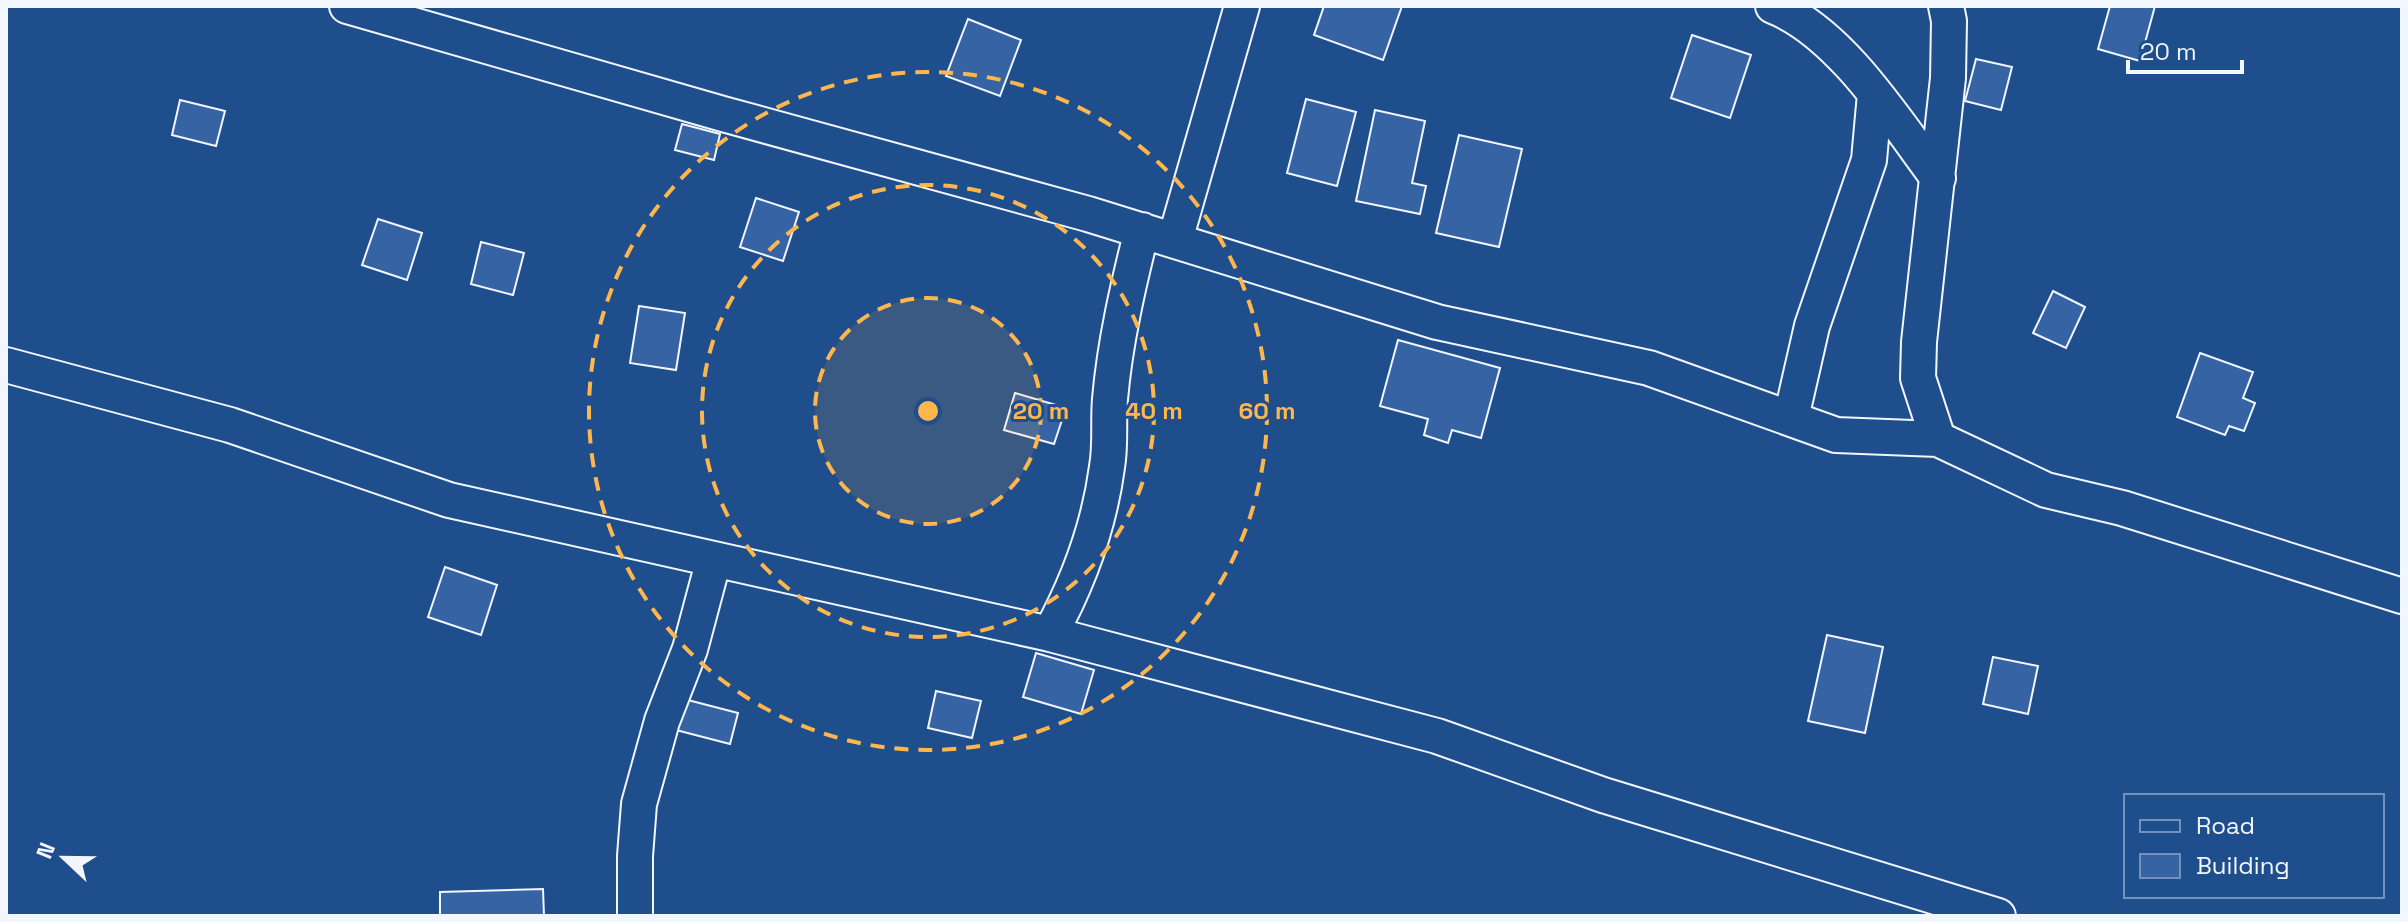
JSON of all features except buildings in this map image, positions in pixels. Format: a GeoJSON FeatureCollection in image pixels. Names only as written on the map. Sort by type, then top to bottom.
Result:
{"type":"FeatureCollection","features":[{"type":"Feature","properties":{"kind":"street"},"geometry":{"type":"LineString","coordinates":[[347,6],[1142,230],[1437,322],[1649,368],[1836,435],[1938,439],[2046,490],[2122,508],[2402,596]]}},
{"type":"Feature","properties":{"kind":"street"},"geometry":{"type":"LineString","coordinates":[[1175,240],[1242,6]]}},
{"type":"Feature","properties":{"kind":"street"},"geometry":{"type":"LineString","coordinates":[[1773,6],[1822,37],[1875,94],[1938,178]]}},
{"type":"Feature","properties":{"kind":"street"},"geometry":{"type":"LineString","coordinates":[[1938,439],[1918,378],[1919,342],[1948,78],[1949,21],[1946,6]]}},
{"type":"Feature","properties":{"kind":"street"},"geometry":{"type":"LineString","coordinates":[[1791,418],[1812,326],[1869,160],[1875,94]]}},
{"type":"Feature","properties":{"kind":"street"},"geometry":{"type":"LineString","coordinates":[[1050,634],[1074,591],[1096,525],[1108,465],[1110,399],[1123,306],[1142,230]]}},
{"type":"Feature","properties":{"kind":"street"},"geometry":{"type":"LineString","coordinates":[[6,365],[230,425],[449,500],[1050,634],[1437,736],[1603,795],[1998,916]]}},
{"type":"Feature","properties":{"kind":"street"},"geometry":{"type":"LineString","coordinates":[[635,916],[639,804],[662,721],[690,649],[714,559]]}}]}
